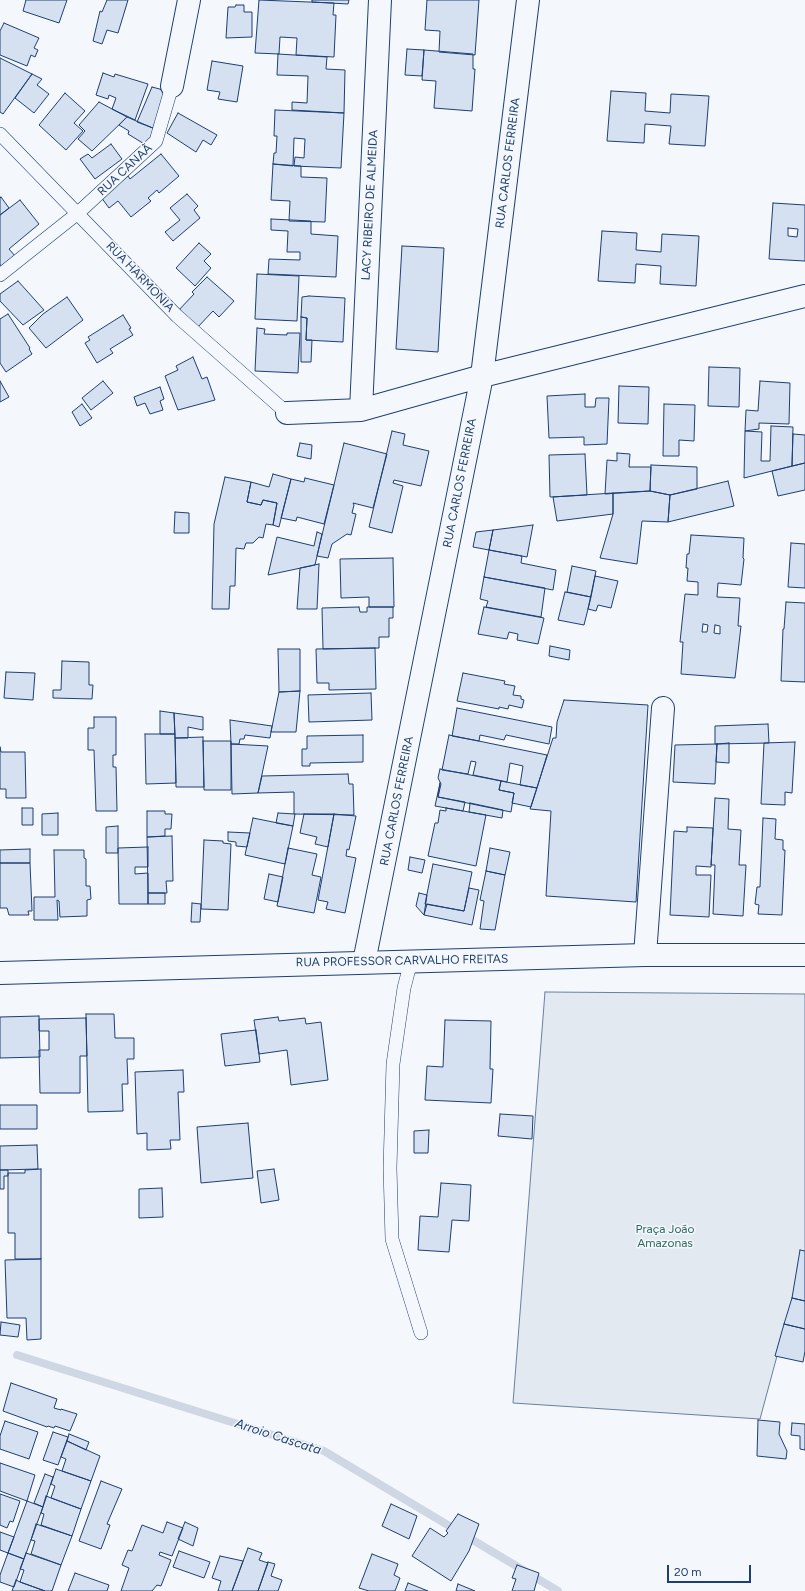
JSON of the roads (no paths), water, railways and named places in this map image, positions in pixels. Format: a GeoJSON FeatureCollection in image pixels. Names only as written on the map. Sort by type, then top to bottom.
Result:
{"type":"FeatureCollection","features":[{"type":"Feature","properties":{"kind":"street","name":"RUA CANAÃ"},"geometry":{"type":"LineString","coordinates":[[172,86],[189,0]]}},
{"type":"Feature","properties":{"kind":"street","name":"LACY RIBEIRO DE ALMEIDA"},"geometry":{"type":"LineString","coordinates":[[361,410],[380,0]]}},
{"type":"Feature","properties":{"kind":"street","name":"RUA CARLOS FERREIRA"},"geometry":{"type":"LineString","coordinates":[[364,962],[482,376],[528,0]]}},
{"type":"Feature","properties":{"kind":"street"},"geometry":{"type":"LineString","coordinates":[[287,413],[361,410],[482,376],[805,296]]}},
{"type":"Feature","properties":{"kind":"street"},"geometry":{"type":"LineString","coordinates":[[645,955],[663,708]]}},
{"type":"Feature","properties":{"kind":"street","name":"RUA PROFESSOR CARVALHO FREITAS"},"geometry":{"type":"LineString","coordinates":[[0,973],[645,955],[805,955]]}},
{"type":"Feature","properties":{"kind":"lane","name":"RUA CANAÃ"},"geometry":{"type":"LineString","coordinates":[[0,275],[78,213],[156,141],[172,86]]}},
{"type":"Feature","properties":{"kind":"lane","name":"RUA HARMONIA"},"geometry":{"type":"LineString","coordinates":[[0,134],[177,316],[287,413]]}},
{"type":"Feature","properties":{"kind":"lane"},"geometry":{"type":"LineString","coordinates":[[411,961],[404,988],[393,1064],[390,1168],[392,1238],[421,1333]]}},
{"type":"Feature","properties":{"kind":"waterway","name":"Arroio Cascata"},"geometry":{"type":"LineString","coordinates":[[17,1355],[324,1451],[558,1591]]}},
{"type":"Feature","properties":{"kind":"park label","name":"Praça João Amazonas"},"geometry":{"type":"Point","coordinates":[665,1236]}}]}
